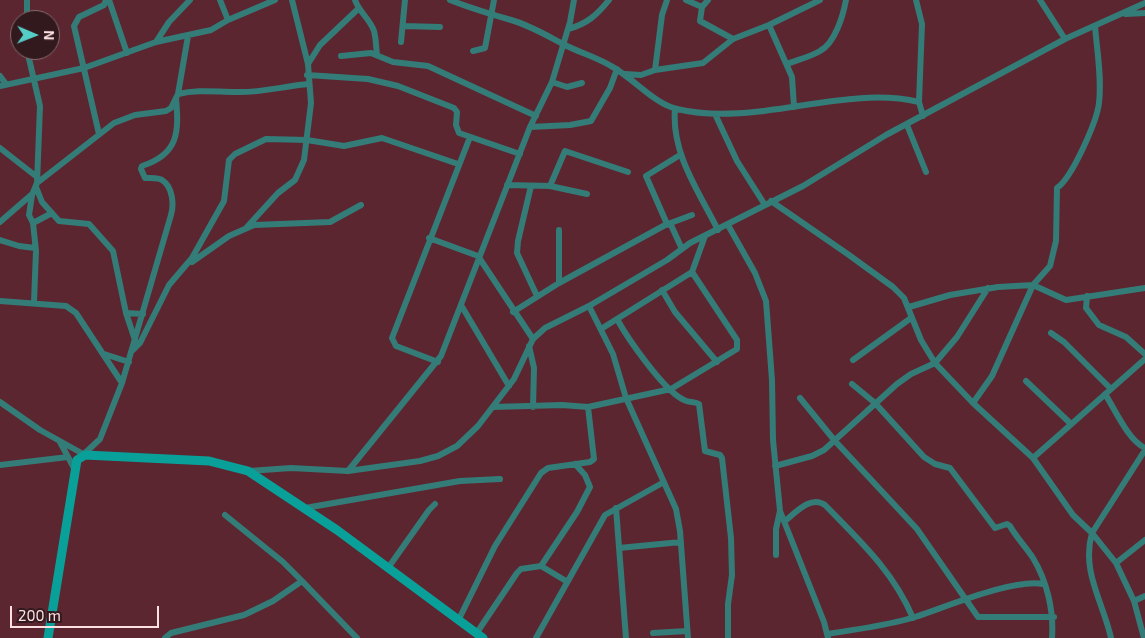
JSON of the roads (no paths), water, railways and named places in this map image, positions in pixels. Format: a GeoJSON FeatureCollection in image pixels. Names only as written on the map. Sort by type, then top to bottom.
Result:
{"type":"FeatureCollection","features":[{"type":"Feature","properties":{"kind":"street"},"geometry":{"type":"LineString","coordinates":[[108,0],[127,54]]}},
{"type":"Feature","properties":{"kind":"street"},"geometry":{"type":"LineString","coordinates":[[99,134],[74,26],[79,17],[104,5],[108,0]]}},
{"type":"Feature","properties":{"kind":"street"},"geometry":{"type":"LineString","coordinates":[[156,42],[169,22],[190,0]]}},
{"type":"Feature","properties":{"kind":"street"},"geometry":{"type":"LineString","coordinates":[[220,0],[228,20]]}},
{"type":"Feature","properties":{"kind":"street"},"geometry":{"type":"LineString","coordinates":[[0,76],[3,85],[84,68],[156,42],[211,30],[228,20],[275,0]]}},
{"type":"Feature","properties":{"kind":"street"},"geometry":{"type":"LineString","coordinates":[[186,265],[247,227],[278,193],[295,180],[304,160],[311,103],[307,75],[308,64],[292,0]]}},
{"type":"Feature","properties":{"kind":"street"},"geometry":{"type":"LineString","coordinates":[[355,0],[358,9],[366,16],[374,30],[377,55]]}},
{"type":"Feature","properties":{"kind":"street"},"geometry":{"type":"LineString","coordinates":[[402,42],[405,0]]}},
{"type":"Feature","properties":{"kind":"street"},"geometry":{"type":"LineString","coordinates":[[450,0],[492,16],[511,20],[589,54],[625,74],[637,86],[676,109],[715,114],[774,111],[880,96],[919,102]]}},
{"type":"Feature","properties":{"kind":"street"},"geometry":{"type":"LineString","coordinates":[[473,51],[485,48],[494,0]]}},
{"type":"Feature","properties":{"kind":"street"},"geometry":{"type":"LineString","coordinates":[[348,471],[438,362],[530,127],[552,82],[568,29],[574,0]]}},
{"type":"Feature","properties":{"kind":"street"},"geometry":{"type":"LineString","coordinates":[[568,29],[583,26],[609,0]]}},
{"type":"Feature","properties":{"kind":"street"},"geometry":{"type":"LineString","coordinates":[[655,70],[662,15],[667,0]]}},
{"type":"Feature","properties":{"kind":"street"},"geometry":{"type":"LineString","coordinates":[[686,0],[702,7]]}},
{"type":"Feature","properties":{"kind":"street"},"geometry":{"type":"LineString","coordinates":[[708,0],[702,7],[699,18],[702,23],[733,39]]}},
{"type":"Feature","properties":{"kind":"street"},"geometry":{"type":"LineString","coordinates":[[801,0],[805,7]]}},
{"type":"Feature","properties":{"kind":"street"},"geometry":{"type":"LineString","coordinates":[[625,74],[641,75],[655,70],[703,63],[733,39],[769,25],[820,0]]}},
{"type":"Feature","properties":{"kind":"street"},"geometry":{"type":"LineString","coordinates":[[787,64],[821,51],[829,43],[841,19],[846,0]]}},
{"type":"Feature","properties":{"kind":"street"},"geometry":{"type":"LineString","coordinates":[[916,0],[922,24],[919,102],[922,116]]}},
{"type":"Feature","properties":{"kind":"street"},"geometry":{"type":"LineString","coordinates":[[1040,0],[1066,39]]}},
{"type":"Feature","properties":{"kind":"street"},"geometry":{"type":"LineString","coordinates":[[248,472],[291,468],[348,471],[420,461],[438,456],[457,446],[493,407],[509,386],[533,339],[545,328],[589,306],[705,236],[803,186],[886,135],[1066,39],[1145,3]]}},
{"type":"Feature","properties":{"kind":"street"},"geometry":{"type":"LineString","coordinates":[[308,64],[320,45],[358,9]]}},
{"type":"Feature","properties":{"kind":"street"},"geometry":{"type":"LineString","coordinates":[[1124,14],[1145,12]]}},
{"type":"Feature","properties":{"kind":"street"},"geometry":{"type":"LineString","coordinates":[[769,25],[792,77],[794,107]]}},
{"type":"Feature","properties":{"kind":"street"},"geometry":{"type":"LineString","coordinates":[[403,26],[440,27]]}},
{"type":"Feature","properties":{"kind":"street"},"geometry":{"type":"LineString","coordinates":[[973,403],[992,376],[1034,285],[1050,266],[1054,251],[1057,188],[1066,180],[1077,160],[1099,104],[1095,26]]}},
{"type":"Feature","properties":{"kind":"street"},"geometry":{"type":"LineString","coordinates":[[34,302],[36,248],[33,223],[29,215],[32,194],[37,182],[114,123],[135,115],[166,111],[174,104],[188,36]]}},
{"type":"Feature","properties":{"kind":"street"},"geometry":{"type":"LineString","coordinates":[[342,56],[377,55],[393,62],[428,66],[536,116]]}},
{"type":"Feature","properties":{"kind":"street"},"geometry":{"type":"LineString","coordinates":[[30,60],[40,106],[37,182],[42,202],[59,220],[89,224],[110,247],[126,313],[135,340]]}},
{"type":"Feature","properties":{"kind":"street"},"geometry":{"type":"LineString","coordinates":[[530,127],[570,126],[590,121],[610,88],[617,69]]}},
{"type":"Feature","properties":{"kind":"street"},"geometry":{"type":"LineString","coordinates":[[307,75],[368,79],[398,86],[454,108],[458,116],[456,130],[470,137],[520,154]]}},
{"type":"Feature","properties":{"kind":"street"},"geometry":{"type":"LineString","coordinates":[[552,82],[567,86],[582,83]]}},
{"type":"Feature","properties":{"kind":"street"},"geometry":{"type":"LineString","coordinates":[[177,96],[197,91],[237,92],[309,84]]}},
{"type":"Feature","properties":{"kind":"street"},"geometry":{"type":"LineString","coordinates":[[48,638],[74,490],[77,460],[100,439],[122,383],[173,204],[169,190],[163,180],[145,178],[141,169],[142,166],[156,162],[172,148],[177,129],[177,96]]}},
{"type":"Feature","properties":{"kind":"street"},"geometry":{"type":"LineString","coordinates":[[676,109],[675,128],[680,155],[718,230]]}},
{"type":"Feature","properties":{"kind":"street"},"geometry":{"type":"LineString","coordinates":[[715,114],[737,161],[768,203],[893,287],[909,307],[911,318],[935,363],[973,403],[1033,458],[1073,515],[1092,533],[1116,563],[1134,601],[1144,638]]}},
{"type":"Feature","properties":{"kind":"street"},"geometry":{"type":"LineString","coordinates":[[907,125],[926,172]]}},
{"type":"Feature","properties":{"kind":"street"},"geometry":{"type":"LineString","coordinates":[[438,362],[396,346],[392,338],[429,238],[470,137]]}},
{"type":"Feature","properties":{"kind":"street"},"geometry":{"type":"LineString","coordinates":[[131,352],[140,343],[169,285],[202,242],[224,201],[232,157],[266,139],[307,140],[344,146],[382,138],[458,164]]}},
{"type":"Feature","properties":{"kind":"street"},"geometry":{"type":"LineString","coordinates":[[0,148],[37,182]]}},
{"type":"Feature","properties":{"kind":"street"},"geometry":{"type":"LineString","coordinates":[[550,186],[565,151],[628,172]]}},
{"type":"Feature","properties":{"kind":"street"},"geometry":{"type":"LineString","coordinates":[[680,155],[646,176],[682,249]]}},
{"type":"Feature","properties":{"kind":"street"},"geometry":{"type":"LineString","coordinates":[[507,186],[550,186],[587,194]]}},
{"type":"Feature","properties":{"kind":"street"},"geometry":{"type":"LineString","coordinates":[[531,186],[517,253],[538,296]]}},
{"type":"Feature","properties":{"kind":"street"},"geometry":{"type":"LineString","coordinates":[[0,222],[32,194]]}},
{"type":"Feature","properties":{"kind":"street"},"geometry":{"type":"LineString","coordinates":[[247,227],[266,223],[306,224],[330,222],[361,205]]}},
{"type":"Feature","properties":{"kind":"street"},"geometry":{"type":"LineString","coordinates":[[33,223],[52,213]]}},
{"type":"Feature","properties":{"kind":"street"},"geometry":{"type":"LineString","coordinates":[[513,312],[559,283],[668,224],[692,215]]}},
{"type":"Feature","properties":{"kind":"street"},"geometry":{"type":"LineString","coordinates":[[728,225],[755,273],[766,301],[770,330],[775,466],[780,511],[776,529],[776,556]]}},
{"type":"Feature","properties":{"kind":"street"},"geometry":{"type":"LineString","coordinates":[[559,230],[559,283]]}},
{"type":"Feature","properties":{"kind":"street"},"geometry":{"type":"LineString","coordinates":[[601,329],[692,272],[705,236]]}},
{"type":"Feature","properties":{"kind":"street"},"geometry":{"type":"LineString","coordinates":[[429,238],[478,256],[513,312],[533,339]]}},
{"type":"Feature","properties":{"kind":"street"},"geometry":{"type":"LineString","coordinates":[[0,240],[19,246],[36,248]]}},
{"type":"Feature","properties":{"kind":"street"},"geometry":{"type":"LineString","coordinates":[[493,407],[562,405],[588,407],[672,390],[737,349],[739,345],[692,272]]}},
{"type":"Feature","properties":{"kind":"street"},"geometry":{"type":"LineString","coordinates":[[909,307],[950,295],[988,288],[1034,285],[1060,299],[1145,288]]}},
{"type":"Feature","properties":{"kind":"street"},"geometry":{"type":"LineString","coordinates":[[775,466],[812,456],[835,441],[875,403],[910,374],[935,363],[957,338],[988,288]]}},
{"type":"Feature","properties":{"kind":"street"},"geometry":{"type":"LineString","coordinates":[[662,290],[676,312],[717,362]]}},
{"type":"Feature","properties":{"kind":"street"},"geometry":{"type":"LineString","coordinates":[[1087,296],[1086,308],[1099,325],[1126,337],[1145,354]]}},
{"type":"Feature","properties":{"kind":"street"},"geometry":{"type":"LineString","coordinates":[[0,301],[34,302],[66,306],[76,313],[122,383]]}},
{"type":"Feature","properties":{"kind":"street"},"geometry":{"type":"LineString","coordinates":[[461,305],[509,386]]}},
{"type":"Feature","properties":{"kind":"street"},"geometry":{"type":"LineString","coordinates":[[589,306],[613,354],[626,398],[676,509],[681,542],[687,634],[653,632]]}},
{"type":"Feature","properties":{"kind":"street"},"geometry":{"type":"LineString","coordinates":[[126,313],[143,314]]}},
{"type":"Feature","properties":{"kind":"street"},"geometry":{"type":"LineString","coordinates":[[853,360],[911,318]]}},
{"type":"Feature","properties":{"kind":"street"},"geometry":{"type":"LineString","coordinates":[[617,319],[630,342],[672,390],[683,400],[699,404],[704,451],[720,455],[724,464],[731,538],[728,638]]}},
{"type":"Feature","properties":{"kind":"street"},"geometry":{"type":"LineString","coordinates":[[1051,333],[1064,342],[1111,389]]}},
{"type":"Feature","properties":{"kind":"street"},"geometry":{"type":"LineString","coordinates":[[529,346],[534,368],[533,407]]}},
{"type":"Feature","properties":{"kind":"street"},"geometry":{"type":"LineString","coordinates":[[104,354],[129,362]]}},
{"type":"Feature","properties":{"kind":"street"},"geometry":{"type":"LineString","coordinates":[[1033,458],[1145,358]]}},
{"type":"Feature","properties":{"kind":"street"},"geometry":{"type":"LineString","coordinates":[[1026,381],[1071,424]]}},
{"type":"Feature","properties":{"kind":"street"},"geometry":{"type":"LineString","coordinates":[[852,384],[875,403],[924,457],[935,464],[950,468],[995,528],[1007,524],[1010,526],[1033,558],[1043,584],[1054,618],[1052,638]]}},
{"type":"Feature","properties":{"kind":"street"},"geometry":{"type":"LineString","coordinates":[[1105,394],[1136,444],[1145,449],[1092,533],[1088,558],[1091,574],[1111,638]]}},
{"type":"Feature","properties":{"kind":"street"},"geometry":{"type":"LineString","coordinates":[[800,398],[835,441],[917,529],[976,614],[982,618],[1054,618]]}},
{"type":"Feature","properties":{"kind":"street"},"geometry":{"type":"LineString","coordinates":[[0,402],[84,455],[209,461],[248,472],[306,508],[480,636],[521,569],[541,566],[566,581]]}},
{"type":"Feature","properties":{"kind":"street"},"geometry":{"type":"LineString","coordinates":[[458,621],[495,546],[541,473],[548,468],[594,459],[588,407]]}},
{"type":"Feature","properties":{"kind":"street"},"geometry":{"type":"LineString","coordinates":[[59,440],[75,470]]}},
{"type":"Feature","properties":{"kind":"street"},"geometry":{"type":"LineString","coordinates":[[0,465],[68,457]]}},
{"type":"Feature","properties":{"kind":"street"},"geometry":{"type":"LineString","coordinates":[[541,566],[577,512],[590,488],[585,475],[575,464]]}},
{"type":"Feature","properties":{"kind":"street"},"geometry":{"type":"LineString","coordinates":[[306,508],[460,481],[500,479]]}},
{"type":"Feature","properties":{"kind":"street"},"geometry":{"type":"LineString","coordinates":[[536,638],[566,581],[602,520],[616,508],[664,482]]}},
{"type":"Feature","properties":{"kind":"street"},"geometry":{"type":"LineString","coordinates":[[785,520],[801,507],[820,501],[892,576],[903,594],[913,618]]}},
{"type":"Feature","properties":{"kind":"street"},"geometry":{"type":"LineString","coordinates":[[388,568],[435,504]]}},
{"type":"Feature","properties":{"kind":"street"},"geometry":{"type":"LineString","coordinates":[[616,508],[626,638]]}},
{"type":"Feature","properties":{"kind":"street"},"geometry":{"type":"LineString","coordinates":[[780,511],[828,636],[913,618],[966,599],[1026,583],[1043,584]]}},
{"type":"Feature","properties":{"kind":"street"},"geometry":{"type":"LineString","coordinates":[[225,515],[283,562],[357,638]]}},
{"type":"Feature","properties":{"kind":"street"},"geometry":{"type":"LineString","coordinates":[[1116,563],[1145,540]]}},
{"type":"Feature","properties":{"kind":"street"},"geometry":{"type":"LineString","coordinates":[[619,548],[681,542]]}},
{"type":"Feature","properties":{"kind":"street"},"geometry":{"type":"LineString","coordinates":[[165,638],[171,633],[244,615],[273,601],[302,581]]}},
{"type":"Feature","properties":{"kind":"street"},"geometry":{"type":"LineString","coordinates":[[1134,601],[1145,596]]}}]}
